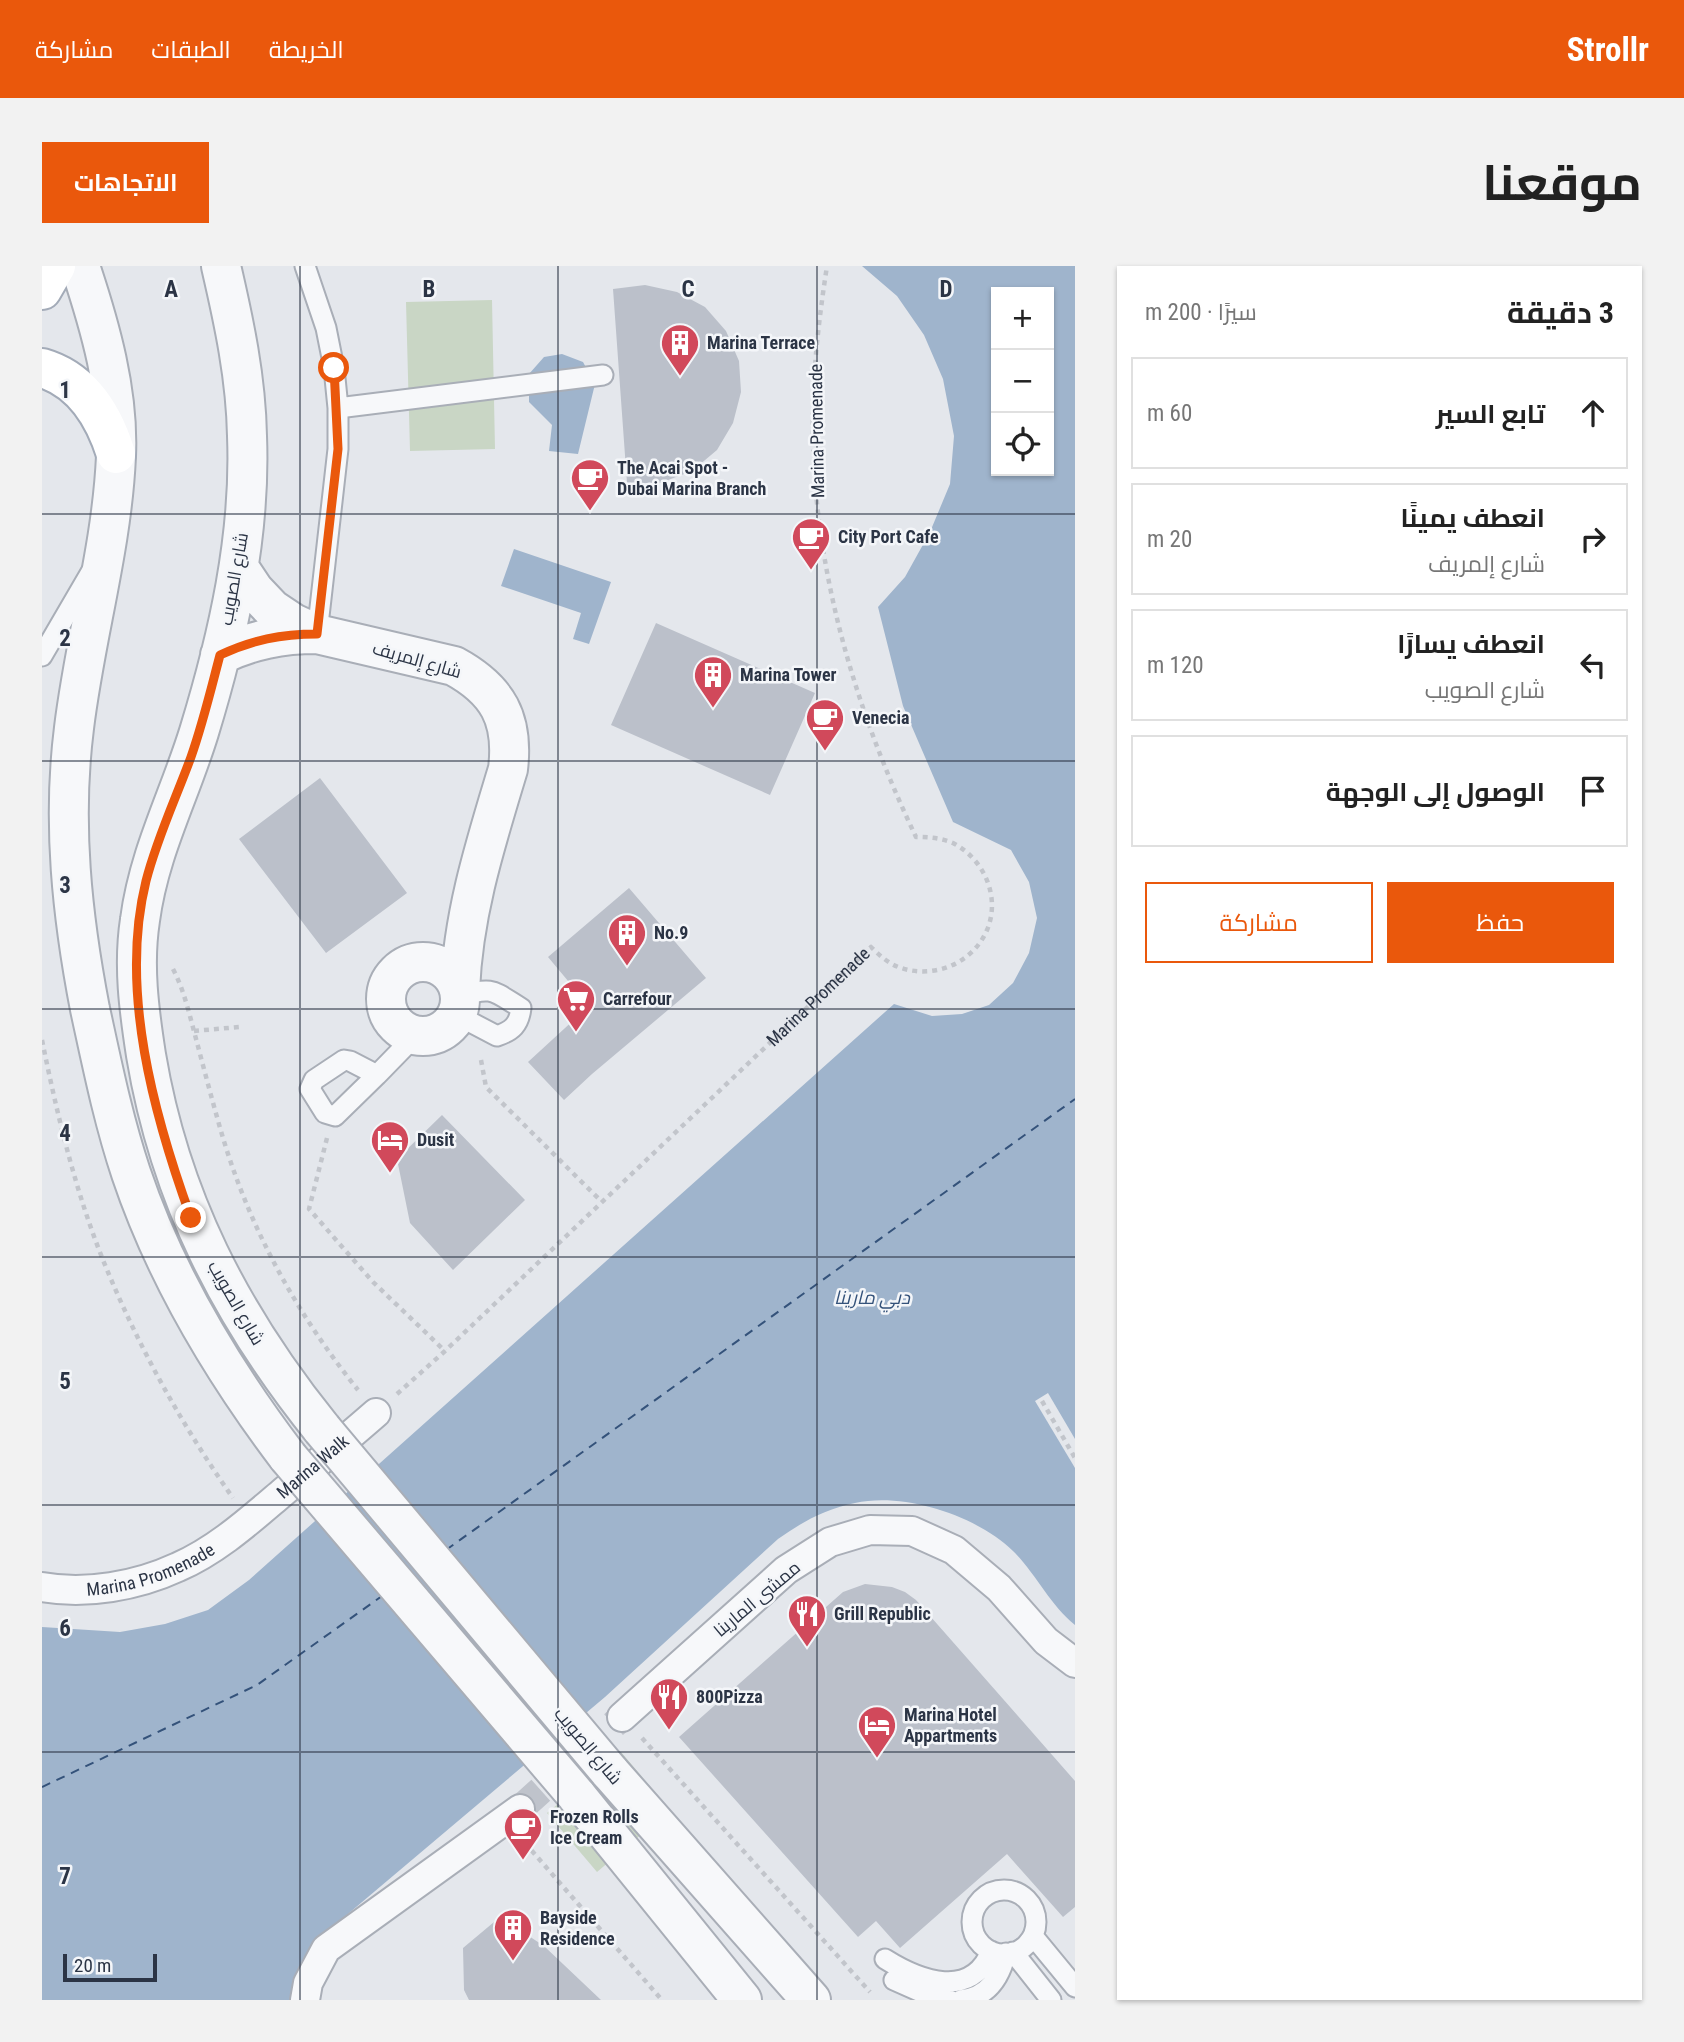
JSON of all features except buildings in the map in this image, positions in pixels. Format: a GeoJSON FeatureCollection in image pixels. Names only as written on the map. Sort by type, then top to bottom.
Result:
{"type":"FeatureCollection","features":[{"type":"Feature","properties":{"kind":"main road"},"geometry":{"type":"LineString","coordinates":[[42,290],[57,266]]}},
{"type":"Feature","properties":{"kind":"main road"},"geometry":{"type":"LineString","coordinates":[[42,368],[75,386],[94,405],[108,428],[116,454]]}},
{"type":"Feature","properties":{"kind":"street"},"geometry":{"type":"LineString","coordinates":[[80,266],[94,307],[105,355],[113,404],[116,454],[107,544],[74,727],[69,785],[69,855],[80,960],[115,1122],[150,1224],[172,1274],[225,1369],[288,1457],[576,1795],[742,2000]]}},
{"type":"Feature","properties":{"kind":"street","name":"شارع الصويب"},"geometry":{"type":"LineString","coordinates":[[221,266],[238,344],[248,438],[240,569],[220,655],[192,752],[156,846],[145,884],[137,962],[139,1002],[152,1086],[162,1130],[191,1218],[210,1260],[256,1340],[321,1429],[608,1771],[811,2000]]}},
{"type":"Feature","properties":{"kind":"street","name":"شارع إلمريف"},"geometry":{"type":"LineString","coordinates":[[240,569],[254,590],[272,609],[293,624],[317,634],[454,667],[472,676],[488,690],[500,707],[508,727],[508,769],[477,873],[463,949],[460,1000]]}},
{"type":"Feature","properties":{"kind":"street","name":"شارع إلمريف"},"geometry":{"type":"LineString","coordinates":[[220,655],[267,637],[317,634]]}},
{"type":"Feature","properties":{"kind":"street","name":"شارع إلمريف"},"geometry":{"type":"LineString","coordinates":[[412,963],[449,920],[477,873]]}},
{"type":"Feature","properties":{"kind":"street"},"geometry":{"type":"LineString","coordinates":[[424,961],[437,964],[456,979],[460,1000],[450,1025],[429,1036],[405,1031],[395,1023],[388,1013],[386,1001],[387,988],[392,977],[401,968],[424,961]]}},
{"type":"Feature","properties":{"kind":"street","name":"Marina Walk"},"geometry":{"type":"LineString","coordinates":[[249,1521],[376,1413]]}},
{"type":"Feature","properties":{"kind":"street","name":"Marina Promenade"},"geometry":{"type":"LineString","coordinates":[[42,1587],[96,1589],[138,1582],[178,1567],[215,1546],[249,1521]]}},
{"type":"Feature","properties":{"kind":"street","name":"ممشى المارينا"},"geometry":{"type":"LineString","coordinates":[[622,1717],[786,1570],[830,1542],[870,1530],[912,1531],[954,1550],[999,1588],[1046,1641],[1075,1664]]}},
{"type":"Feature","properties":{"kind":"street"},"geometry":{"type":"LineString","coordinates":[[304,2000],[308,1983],[326,1949],[512,1814]]}},
{"type":"Feature","properties":{"kind":"lane"},"geometry":{"type":"LineString","coordinates":[[305,266],[326,328],[338,408],[338,449],[317,634]]}},
{"type":"Feature","properties":{"kind":"lane"},"geometry":{"type":"LineString","coordinates":[[338,408],[603,375]]}},
{"type":"Feature","properties":{"kind":"lane"},"geometry":{"type":"LineString","coordinates":[[42,656],[107,544]]}},
{"type":"Feature","properties":{"kind":"lane"},"geometry":{"type":"LineString","coordinates":[[377,1075],[346,1060],[311,1083],[311,1093],[326,1113],[332,1117],[338,1114],[377,1075],[416,1035]]}},
{"type":"Feature","properties":{"kind":"lane"},"geometry":{"type":"LineString","coordinates":[[950,2000],[913,1990],[882,1964],[919,1978],[952,1983],[975,1975],[1003,1952],[1022,1948],[1033,1936],[1037,1922],[1034,1909],[1026,1898],[1014,1891],[1000,1890],[987,1894],[977,1904],[972,1917],[974,1931],[980,1943],[1003,1952],[1051,2000]]}},
{"type":"Feature","properties":{"kind":"lane"},"geometry":{"type":"LineString","coordinates":[[1033,1936],[1075,1987]]}},
{"type":"Feature","properties":{"kind":"lane"},"geometry":{"type":"LineString","coordinates":[[961,2000],[978,1996],[996,1980],[1003,1952]]}},
{"type":"Feature","properties":{"kind":"path","name":"Marina Promenade"},"geometry":{"type":"LineString","coordinates":[[376,1413],[445,1351],[871,947],[899,968],[934,972],[951,967],[966,958],[979,945],[987,930],[992,914],[987,879],[972,857],[951,842],[934,837],[916,837],[893,788],[855,687],[828,573],[818,511],[814,448],[814,372],[818,322],[827,266]]}},
{"type":"Feature","properties":{"kind":"path"},"geometry":{"type":"LineString","coordinates":[[171,966],[185,999],[226,1147],[248,1209],[267,1250],[312,1330],[376,1413]]}},
{"type":"Feature","properties":{"kind":"path"},"geometry":{"type":"LineString","coordinates":[[194,1031],[239,1027]]}},
{"type":"Feature","properties":{"kind":"path"},"geometry":{"type":"LineString","coordinates":[[42,1040],[60,1117],[102,1258],[126,1313],[182,1420],[249,1521]]}},
{"type":"Feature","properties":{"kind":"path"},"geometry":{"type":"LineString","coordinates":[[481,1060],[486,1087],[601,1201]]}},
{"type":"Feature","properties":{"kind":"path"},"geometry":{"type":"LineString","coordinates":[[332,1117],[309,1209],[373,1282],[445,1351]]}},
{"type":"Feature","properties":{"kind":"path"},"geometry":{"type":"LineString","coordinates":[[1042,1401],[1075,1458]]}},
{"type":"Feature","properties":{"kind":"path"},"geometry":{"type":"LineString","coordinates":[[622,1717],[877,2000]]}},
{"type":"Feature","properties":{"kind":"path"},"geometry":{"type":"LineString","coordinates":[[512,1814],[662,2000]]}},
{"type":"Feature","properties":{"kind":"green space"},"geometry":{"type":"Polygon","coordinates":[[[492,300],[495,449],[410,451],[406,302],[492,300]]]}},
{"type":"Feature","properties":{"kind":"green space"},"geometry":{"type":"Polygon","coordinates":[[[621,1752],[670,1810],[597,1872],[547,1813],[621,1752]]]}},
{"type":"Feature","properties":{"kind":"water","name":"دبي مارينا"},"geometry":{"type":"Polygon","coordinates":[[[862,266],[1075,266],[1075,1625],[1058,1608],[1013,1551],[980,1527],[939,1510],[896,1501],[875,1500],[834,1509],[805,1522],[778,1539],[605,1697],[323,1935],[293,2000],[42,2000],[42,1627],[120,1632],[165,1624],[208,1610],[249,1580],[894,1004],[932,1016],[962,1014],[989,1005],[1013,983],[1029,953],[1037,918],[1029,882],[1011,850],[953,822],[903,706],[878,607],[905,577],[930,532],[950,484],[954,436],[943,379],[924,335],[897,296],[862,266]]]}},
{"type":"Feature","properties":{"kind":"water"},"geometry":{"type":"Polygon","coordinates":[[[562,354],[583,362],[595,384],[578,454],[549,451],[552,425],[529,402],[529,374],[544,357],[562,354]]]}},
{"type":"Feature","properties":{"kind":"water"},"geometry":{"type":"Polygon","coordinates":[[[514,549],[611,582],[589,644],[573,639],[581,613],[501,586],[514,549]]]}},
{"type":"Feature","properties":{"kind":"pier"},"geometry":{"type":"Polygon","coordinates":[[[1048,1393],[1075,1439],[1075,1468],[1035,1401],[1048,1393]]]}},
{"type":"Feature","properties":{"kind":"ferry route"},"geometry":{"type":"LineString","coordinates":[[446,1550],[1075,1099]]}},
{"type":"Feature","properties":{"kind":"ferry route"},"geometry":{"type":"LineString","coordinates":[[42,1787],[257,1685],[382,1596]]}},
{"type":"Feature","properties":{"kind":"tunnel"},"geometry":{"type":"LineString","coordinates":[[520,1809],[622,1717]]}},
{"type":"Feature","properties":{"kind":"place","name":"Marina Terrace"},"geometry":{"type":"Point","coordinates":[680,377]}},
{"type":"Feature","properties":{"kind":"place","name":"The Acai Spot - Dubai Marina Branch"},"geometry":{"type":"Point","coordinates":[590,512]}},
{"type":"Feature","properties":{"kind":"place","name":"City Port Cafe"},"geometry":{"type":"Point","coordinates":[811,571]}},
{"type":"Feature","properties":{"kind":"place","name":"Marina Tower"},"geometry":{"type":"Point","coordinates":[713,709]}},
{"type":"Feature","properties":{"kind":"place","name":"Venecia"},"geometry":{"type":"Point","coordinates":[825,752]}},
{"type":"Feature","properties":{"kind":"place","name":"No.9"},"geometry":{"type":"Point","coordinates":[627,967]}},
{"type":"Feature","properties":{"kind":"place","name":"Carrefour"},"geometry":{"type":"Point","coordinates":[576,1033]}},
{"type":"Feature","properties":{"kind":"place","name":"Dusit"},"geometry":{"type":"Point","coordinates":[390,1174]}},
{"type":"Feature","properties":{"kind":"place","name":"Grill Republic"},"geometry":{"type":"Point","coordinates":[807,1648]}},
{"type":"Feature","properties":{"kind":"place","name":"800Pizza"},"geometry":{"type":"Point","coordinates":[669,1731]}},
{"type":"Feature","properties":{"kind":"place","name":"Marina Hotel Appartments"},"geometry":{"type":"Point","coordinates":[877,1759]}},
{"type":"Feature","properties":{"kind":"place","name":"Frozen Rolls Ice Cream"},"geometry":{"type":"Point","coordinates":[523,1861]}},
{"type":"Feature","properties":{"kind":"place","name":"Bayside Residence"},"geometry":{"type":"Point","coordinates":[513,1962]}},
{"type":"Feature","properties":{"kind":"route"},"geometry":{"type":"LineString","coordinates":[[191,1218],[162,1130],[144,1041],[137,962],[145,884],[156,846],[208,704],[220,655],[267,637],[317,634],[338,449],[334,368]]}}]}
